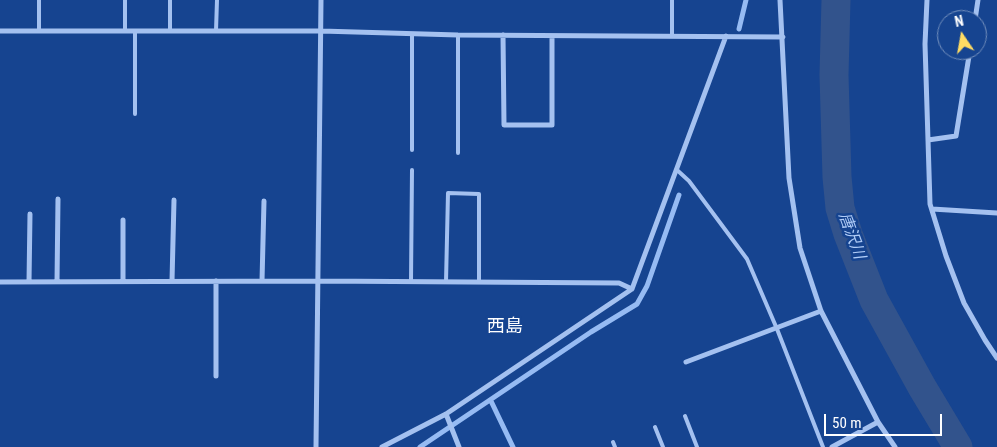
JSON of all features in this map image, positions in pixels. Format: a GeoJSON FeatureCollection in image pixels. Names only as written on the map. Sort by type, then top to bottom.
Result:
{"type":"FeatureCollection","features":[{"type":"Feature","properties":{"kind":"street"},"geometry":{"type":"LineString","coordinates":[[316,447],[321,0]]}},
{"type":"Feature","properties":{"kind":"street"},"geometry":{"type":"LineString","coordinates":[[780,0],[786,128],[800,248],[821,311],[878,422],[895,447]]}},
{"type":"Feature","properties":{"kind":"street"},"geometry":{"type":"LineString","coordinates":[[927,0],[925,44],[929,185],[932,209],[946,256],[964,303],[997,358]]}},
{"type":"Feature","properties":{"kind":"street"},"geometry":{"type":"LineString","coordinates":[[0,31],[321,31],[503,36],[783,37]]}},
{"type":"Feature","properties":{"kind":"street"},"geometry":{"type":"LineString","coordinates":[[503,36],[504,125],[552,125],[552,36]]}},
{"type":"Feature","properties":{"kind":"street"},"geometry":{"type":"LineString","coordinates":[[382,447],[446,414],[632,288],[726,36]]}},
{"type":"Feature","properties":{"kind":"street"},"geometry":{"type":"LineString","coordinates":[[928,140],[956,136],[968,60]]}},
{"type":"Feature","properties":{"kind":"street"},"geometry":{"type":"LineString","coordinates":[[57,282],[58,199]]}},
{"type":"Feature","properties":{"kind":"street"},"geometry":{"type":"LineString","coordinates":[[172,281],[174,200]]}},
{"type":"Feature","properties":{"kind":"street"},"geometry":{"type":"LineString","coordinates":[[262,281],[264,200]]}},
{"type":"Feature","properties":{"kind":"street"},"geometry":{"type":"LineString","coordinates":[[932,209],[997,213]]}},
{"type":"Feature","properties":{"kind":"street"},"geometry":{"type":"LineString","coordinates":[[29,282],[30,214]]}},
{"type":"Feature","properties":{"kind":"street"},"geometry":{"type":"LineString","coordinates":[[123,220],[123,281]]}},
{"type":"Feature","properties":{"kind":"street"},"geometry":{"type":"LineString","coordinates":[[216,281],[216,376]]}},
{"type":"Feature","properties":{"kind":"street"},"geometry":{"type":"LineString","coordinates":[[0,282],[410,281],[619,283],[632,288]]}},
{"type":"Feature","properties":{"kind":"street"},"geometry":{"type":"LineString","coordinates":[[686,362],[821,311]]}},
{"type":"Feature","properties":{"kind":"street"},"geometry":{"type":"LineString","coordinates":[[446,414],[459,447]]}},
{"type":"Feature","properties":{"kind":"street"},"geometry":{"type":"LineString","coordinates":[[832,447],[878,422]]}},
{"type":"Feature","properties":{"kind":"lane"},"geometry":{"type":"LineString","coordinates":[[38,0],[39,31]]}},
{"type":"Feature","properties":{"kind":"lane"},"geometry":{"type":"LineString","coordinates":[[125,0],[125,31]]}},
{"type":"Feature","properties":{"kind":"lane"},"geometry":{"type":"LineString","coordinates":[[170,0],[170,31]]}},
{"type":"Feature","properties":{"kind":"lane"},"geometry":{"type":"LineString","coordinates":[[216,31],[217,0]]}},
{"type":"Feature","properties":{"kind":"lane"},"geometry":{"type":"LineString","coordinates":[[672,0],[672,36]]}},
{"type":"Feature","properties":{"kind":"lane"},"geometry":{"type":"LineString","coordinates":[[135,31],[135,114]]}},
{"type":"Feature","properties":{"kind":"lane"},"geometry":{"type":"LineString","coordinates":[[412,34],[412,150]]}},
{"type":"Feature","properties":{"kind":"lane"},"geometry":{"type":"LineString","coordinates":[[458,35],[458,153]]}},
{"type":"Feature","properties":{"kind":"lane"},"geometry":{"type":"LineString","coordinates":[[410,281],[412,170]]}},
{"type":"Feature","properties":{"kind":"lane"},"geometry":{"type":"LineString","coordinates":[[676,170],[689,180],[747,259],[777,329],[823,447]]}},
{"type":"Feature","properties":{"kind":"lane"},"geometry":{"type":"LineString","coordinates":[[446,282],[448,193],[479,194],[479,282]]}},
{"type":"Feature","properties":{"kind":"lane"},"geometry":{"type":"LineString","coordinates":[[685,416],[697,447]]}},
{"type":"Feature","properties":{"kind":"lane"},"geometry":{"type":"LineString","coordinates":[[655,427],[663,447]]}},
{"type":"Feature","properties":{"kind":"waterway"},"geometry":{"type":"LineString","coordinates":[[739,29],[746,0]]}},
{"type":"Feature","properties":{"kind":"waterway","name":"唐沢川"},"geometry":{"type":"LineString","coordinates":[[836,0],[834,75],[837,177],[840,208],[848,234],[874,300],[958,447]]}},
{"type":"Feature","properties":{"kind":"waterway"},"geometry":{"type":"LineString","coordinates":[[420,447],[591,332],[637,304],[647,286],[679,195]]}},
{"type":"Feature","properties":{"kind":"waterway"},"geometry":{"type":"LineString","coordinates":[[491,401],[513,447]]}},
{"type":"Feature","properties":{"kind":"district","name":"西島"},"geometry":{"type":"Point","coordinates":[505,327]}}]}
